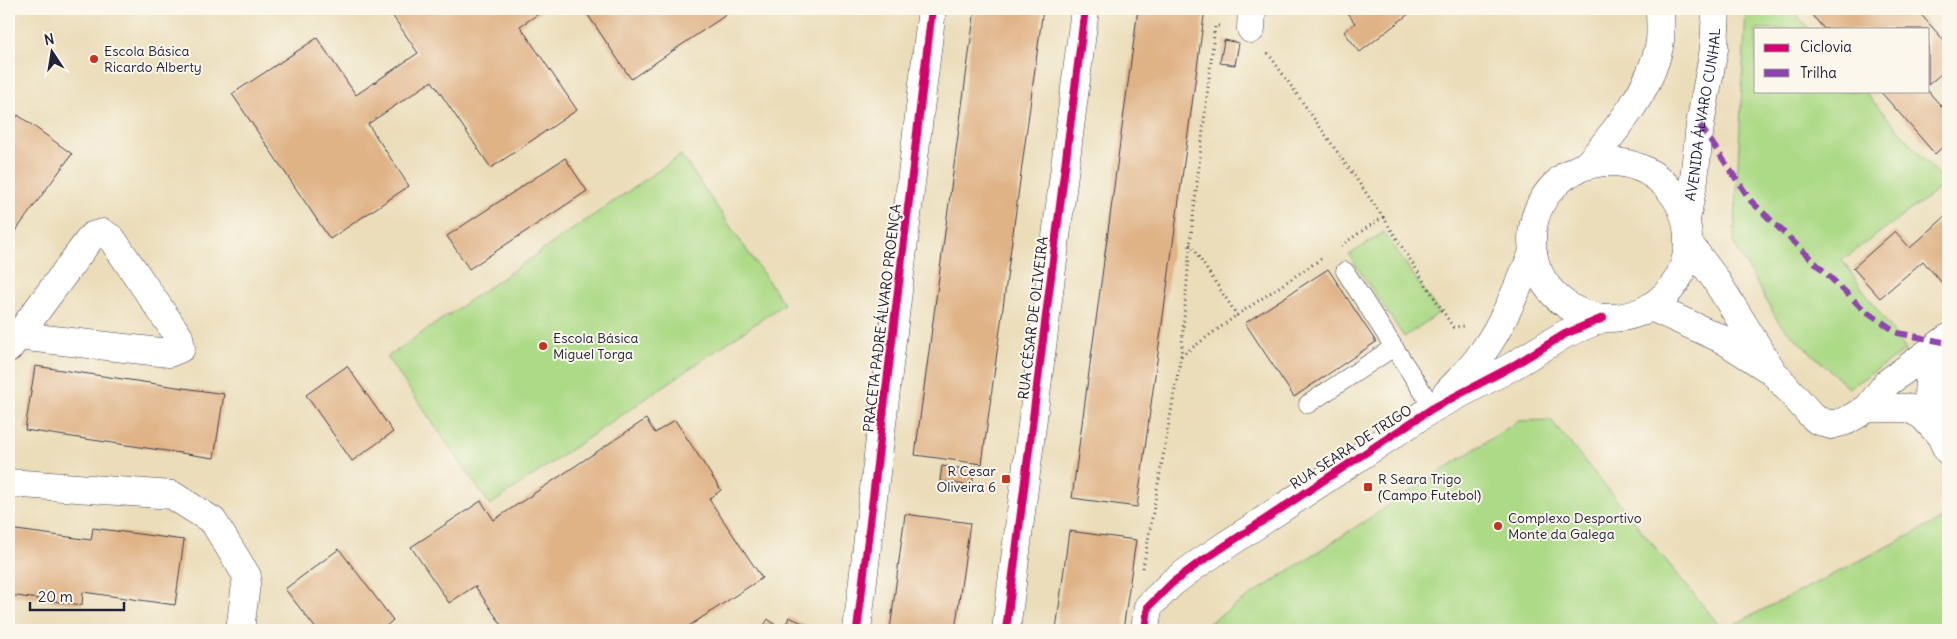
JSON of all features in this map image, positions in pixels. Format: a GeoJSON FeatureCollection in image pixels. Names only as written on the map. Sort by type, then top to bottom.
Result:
{"type":"FeatureCollection","features":[{"type":"Feature","properties":{"kind":"street","name":"PRACETA PADRE ÁLVARO PROENÇA"},"geometry":{"type":"LineString","coordinates":[[857,628],[932,9]]}},
{"type":"Feature","properties":{"kind":"street","name":"RUA CÉSAR DE OLIVEIRA"},"geometry":{"type":"LineString","coordinates":[[1006,630],[1085,9]]}},
{"type":"Feature","properties":{"kind":"street"},"geometry":{"type":"LineString","coordinates":[[1587,165],[1637,100],[1660,46],[1660,9]]}},
{"type":"Feature","properties":{"kind":"street","name":"AVENIDA ÁLVARO CUNHAL"},"geometry":{"type":"LineString","coordinates":[[1688,231],[1700,125],[1714,49],[1716,9]]}},
{"type":"Feature","properties":{"kind":"street"},"geometry":{"type":"LineString","coordinates":[[1688,231],[1684,269],[1670,290],[1651,307],[1628,316],[1603,318],[1582,313],[1564,304],[1549,290],[1539,272],[1532,253],[1534,221],[1539,206],[1559,180],[1572,171],[1587,165],[1608,161],[1628,163],[1648,171],[1665,183],[1678,199],[1688,231],[1773,372],[1811,415],[1826,424],[1837,424],[1846,421],[1868,408],[1887,383],[1946,340]]}},
{"type":"Feature","properties":{"kind":"street"},"geometry":{"type":"LineString","coordinates":[[103,233],[112,239],[174,328],[179,337],[181,348],[169,353],[13,342],[92,236],[103,233]]}},
{"type":"Feature","properties":{"kind":"street","name":"RUA SEARA DE TRIGO"},"geometry":{"type":"LineString","coordinates":[[1433,408],[1476,360],[1493,337],[1501,324],[1532,253]]}},
{"type":"Feature","properties":{"kind":"street"},"geometry":{"type":"LineString","coordinates":[[1651,307],[1722,339],[1773,372]]}},
{"type":"Feature","properties":{"kind":"street","name":"RUA SEARA DE TRIGO"},"geometry":{"type":"LineString","coordinates":[[1146,619],[1172,583],[1196,565],[1433,408],[1511,367],[1565,334],[1603,318]]}},
{"type":"Feature","properties":{"kind":"street"},"geometry":{"type":"LineString","coordinates":[[1944,443],[1930,406],[1929,384],[1946,340]]}},
{"type":"Feature","properties":{"kind":"street"},"geometry":{"type":"LineString","coordinates":[[1868,408],[1908,408],[1923,416],[1944,443]]}},
{"type":"Feature","properties":{"kind":"street"},"geometry":{"type":"LineString","coordinates":[[9,483],[172,495],[213,521],[247,576],[240,630]]}},
{"type":"Feature","properties":{"kind":"lane"},"geometry":{"type":"LineString","coordinates":[[1345,271],[1433,408]]}},
{"type":"Feature","properties":{"kind":"lane"},"geometry":{"type":"LineString","coordinates":[[1308,404],[1394,346]]}},
{"type":"Feature","properties":{"kind":"path"},"geometry":{"type":"LineString","coordinates":[[1146,619],[1142,569],[1181,356],[1190,244],[1215,26],[1252,19],[1384,218],[1453,327]]}},
{"type":"Feature","properties":{"kind":"path"},"geometry":{"type":"LineString","coordinates":[[1335,250],[1384,218]]}},
{"type":"Feature","properties":{"kind":"path"},"geometry":{"type":"LineString","coordinates":[[1190,244],[1237,315]]}},
{"type":"Feature","properties":{"kind":"path"},"geometry":{"type":"LineString","coordinates":[[1181,356],[1237,315],[1326,255]]}},
{"type":"Feature","properties":{"kind":"green space"},"geometry":{"type":"Polygon","coordinates":[[[1746,9],[1791,9],[1808,28],[1754,28],[1754,92],[1865,92],[1946,184],[1842,260],[1906,350],[1849,388],[1779,323],[1734,244],[1746,9]]]}},
{"type":"Feature","properties":{"kind":"green space"},"geometry":{"type":"Polygon","coordinates":[[[681,155],[784,304],[490,505],[387,357],[681,155]]]}},
{"type":"Feature","properties":{"kind":"green space"},"geometry":{"type":"Polygon","coordinates":[[[1384,232],[1439,313],[1404,337],[1349,255],[1384,232]]]}},
{"type":"Feature","properties":{"kind":"green space","name":"Complexo Desportivo Monte da Galega"},"geometry":{"type":"Polygon","coordinates":[[[1551,420],[1723,630],[1198,630],[1518,421],[1551,420]]]}},
{"type":"Feature","properties":{"kind":"green space"},"geometry":{"type":"Polygon","coordinates":[[[1948,516],[1948,630],[1723,630],[1948,516]]]}},
{"type":"Feature","properties":{"kind":"building"},"geometry":{"type":"Polygon","coordinates":[[[388,9],[546,9],[520,26],[577,110],[491,168],[432,81],[368,124],[409,186],[330,239],[232,94],[317,38],[356,95],[418,53],[388,9]]]}},
{"type":"Feature","properties":{"kind":"building"},"geometry":{"type":"Polygon","coordinates":[[[584,9],[722,9],[726,15],[631,79],[584,9]]]}},
{"type":"Feature","properties":{"kind":"building"},"geometry":{"type":"Polygon","coordinates":[[[975,9],[1043,9],[982,464],[915,455],[975,9]]]}},
{"type":"Feature","properties":{"kind":"building"},"geometry":{"type":"Polygon","coordinates":[[[1138,9],[1205,9],[1137,507],[1072,498],[1138,9]]]}},
{"type":"Feature","properties":{"kind":"building"},"geometry":{"type":"Polygon","coordinates":[[[1344,9],[1415,9],[1360,52],[1344,32],[1355,23],[1344,9]]]}},
{"type":"Feature","properties":{"kind":"building"},"geometry":{"type":"Polygon","coordinates":[[[1807,9],[1916,9],[1948,45],[1948,68],[1930,83],[1930,28],[1823,28],[1807,9]]]}},
{"type":"Feature","properties":{"kind":"building"},"geometry":{"type":"Polygon","coordinates":[[[1224,40],[1239,43],[1235,65],[1220,63],[1224,40]]]}},
{"type":"Feature","properties":{"kind":"building"},"geometry":{"type":"Polygon","coordinates":[[[1881,92],[1929,92],[1948,114],[1948,142],[1935,154],[1881,92]]]}},
{"type":"Feature","properties":{"kind":"building"},"geometry":{"type":"Polygon","coordinates":[[[18,115],[72,154],[9,240],[9,128],[18,115]]]}},
{"type":"Feature","properties":{"kind":"building"},"geometry":{"type":"Polygon","coordinates":[[[565,158],[587,191],[469,269],[447,236],[565,158]]]}},
{"type":"Feature","properties":{"kind":"building"},"geometry":{"type":"Polygon","coordinates":[[[1948,214],[1948,290],[1923,261],[1880,298],[1853,268],[1895,231],[1910,248],[1948,214]]]}},
{"type":"Feature","properties":{"kind":"building"},"geometry":{"type":"Polygon","coordinates":[[[1328,269],[1376,342],[1294,397],[1245,323],[1328,269]]]}},
{"type":"Feature","properties":{"kind":"building"},"geometry":{"type":"Polygon","coordinates":[[[35,366],[224,394],[214,458],[25,430],[35,366]]]}},
{"type":"Feature","properties":{"kind":"building"},"geometry":{"type":"Polygon","coordinates":[[[347,366],[393,432],[352,461],[306,395],[347,366]]]}},
{"type":"Feature","properties":{"kind":"building"},"geometry":{"type":"Polygon","coordinates":[[[646,419],[655,433],[675,420],[721,490],[709,499],[762,578],[683,630],[505,630],[475,586],[449,603],[411,547],[481,501],[494,520],[646,419]]]}},
{"type":"Feature","properties":{"kind":"building"},"geometry":{"type":"Polygon","coordinates":[[[942,466],[974,470],[972,486],[940,481],[942,466]]]}},
{"type":"Feature","properties":{"kind":"building"},"geometry":{"type":"Polygon","coordinates":[[[905,514],[970,523],[955,630],[890,630],[905,514]]]}},
{"type":"Feature","properties":{"kind":"building"},"geometry":{"type":"Polygon","coordinates":[[[93,528],[184,540],[175,605],[83,592],[82,605],[9,595],[9,529],[91,540],[93,528]]]}},
{"type":"Feature","properties":{"kind":"building"},"geometry":{"type":"Polygon","coordinates":[[[1069,531],[1136,540],[1123,630],[1056,630],[1069,531]]]}},
{"type":"Feature","properties":{"kind":"building"},"geometry":{"type":"Polygon","coordinates":[[[339,549],[393,620],[382,630],[317,630],[285,589],[339,549]]]}},
{"type":"Feature","properties":{"kind":"building"},"geometry":{"type":"Polygon","coordinates":[[[789,617],[807,625],[804,630],[784,630],[789,617]]]}},
{"type":"Feature","properties":{"kind":"building"},"geometry":{"type":"Polygon","coordinates":[[[768,619],[781,630],[761,630],[768,619]]]}},
{"type":"Feature","properties":{"kind":"marked path"},"geometry":{"type":"LineString","coordinates":[[1700,125],[1751,201],[1863,309],[1898,333],[1943,342]]}},
{"type":"Feature","properties":{"kind":"cycle path"},"geometry":{"type":"LineString","coordinates":[[857,630],[932,9]]}},
{"type":"Feature","properties":{"kind":"cycle path"},"geometry":{"type":"LineString","coordinates":[[1006,630],[1085,9]]}},
{"type":"Feature","properties":{"kind":"cycle path"},"geometry":{"type":"LineString","coordinates":[[1145,630],[1148,607],[1172,583],[1196,565],[1433,408],[1511,367],[1565,334],[1603,318]]}},
{"type":"Feature","properties":{"kind":"place","name":"Escola Básica Ricardo Alberty"},"geometry":{"type":"Point","coordinates":[94,59]}},
{"type":"Feature","properties":{"kind":"place","name":"Escola Básica Miguel Torga"},"geometry":{"type":"Point","coordinates":[543,346]}},
{"type":"Feature","properties":{"kind":"place","name":"R Cesar Oliveira 6"},"geometry":{"type":"Point","coordinates":[1006,479]}},
{"type":"Feature","properties":{"kind":"place","name":"R Seara Trigo (Campo Futebol)"},"geometry":{"type":"Point","coordinates":[1368,487]}},
{"type":"Feature","properties":{"kind":"place","name":"Complexo Desportivo Monte da Galega"},"geometry":{"type":"Point","coordinates":[1498,526]}}]}
